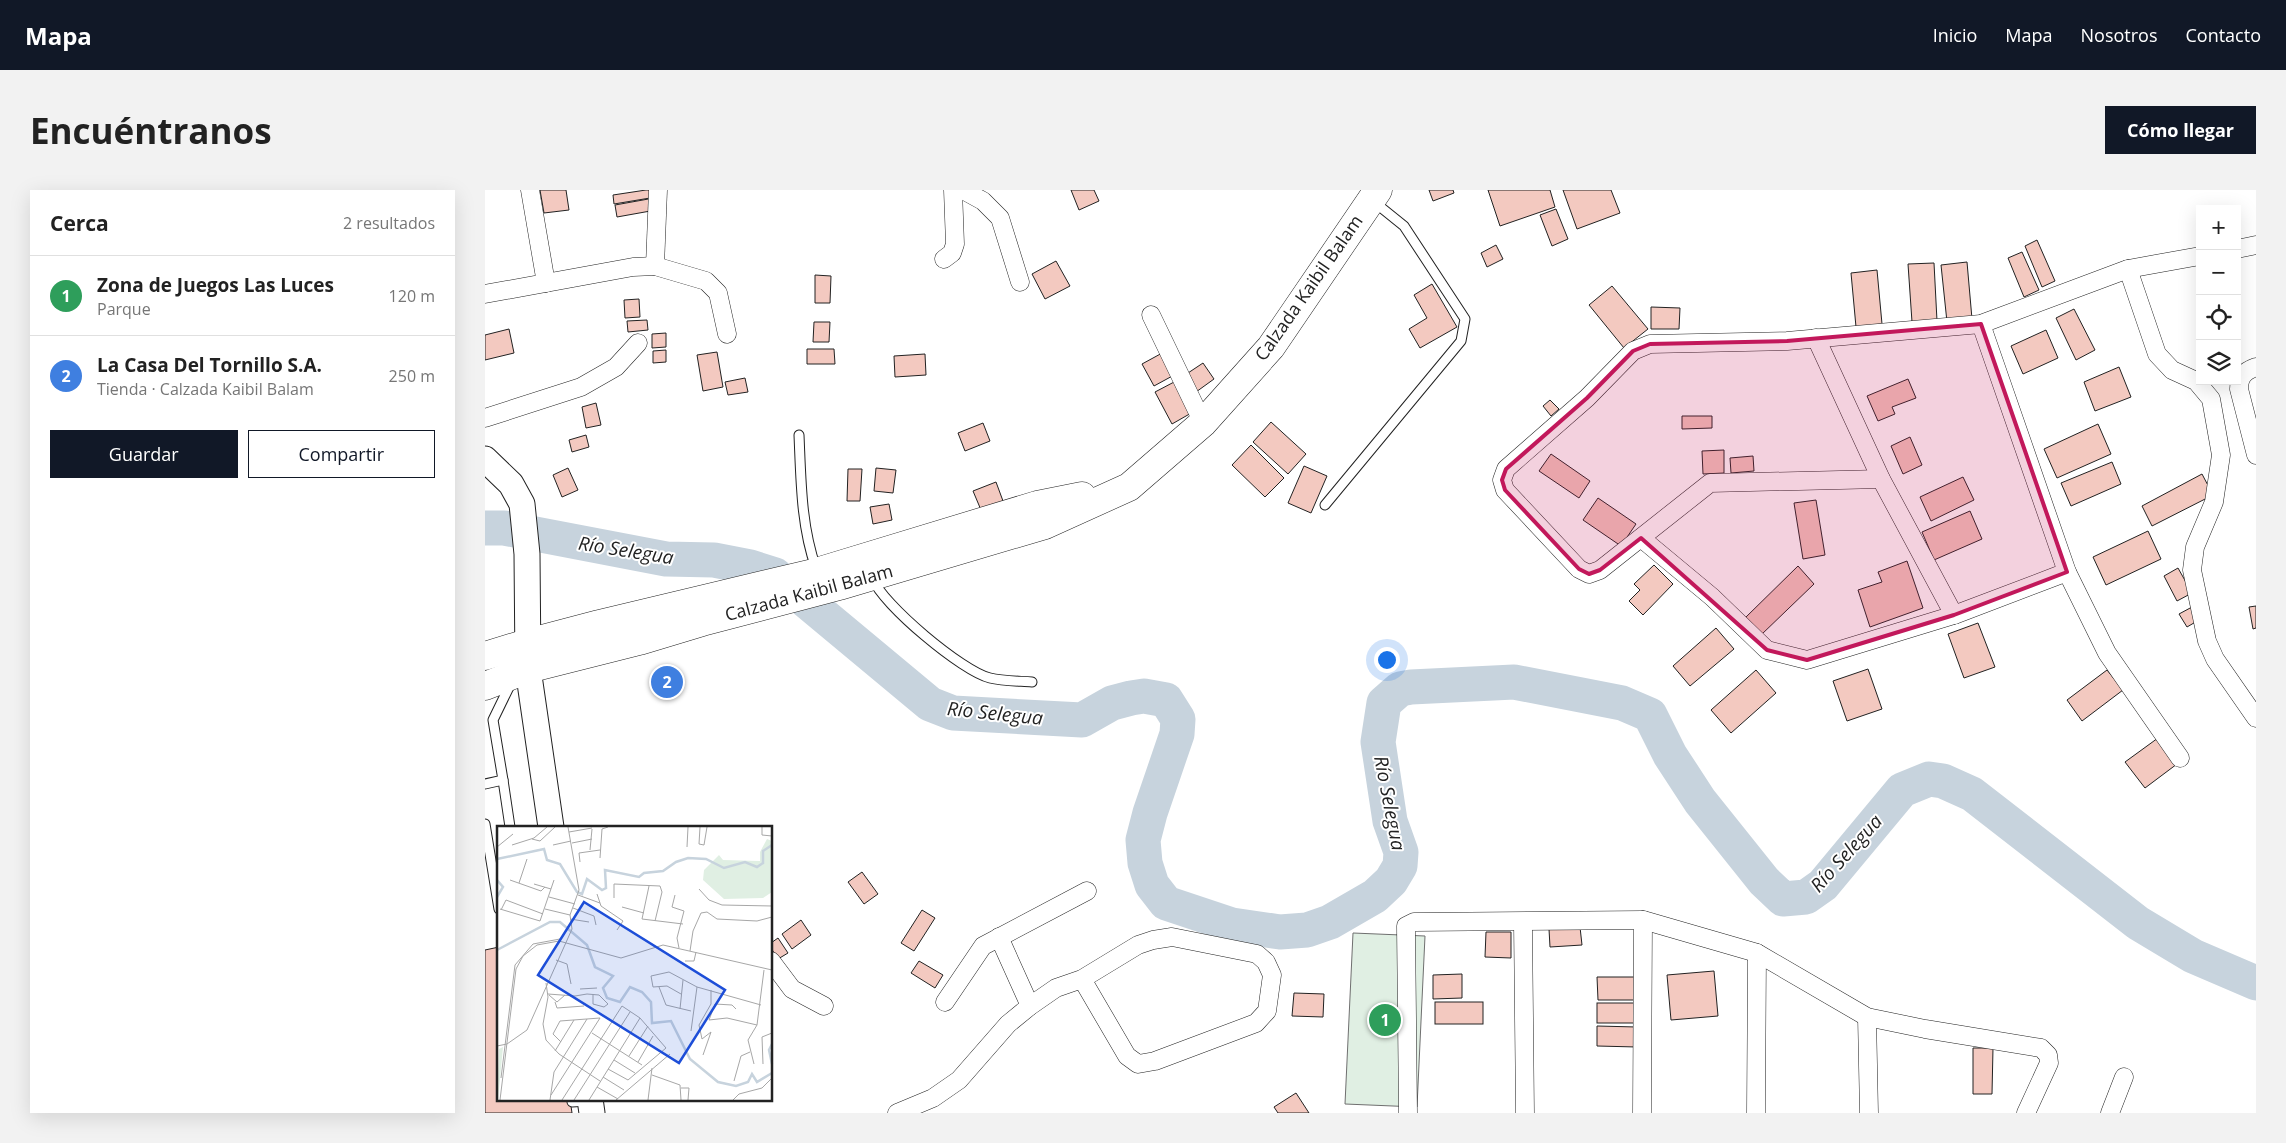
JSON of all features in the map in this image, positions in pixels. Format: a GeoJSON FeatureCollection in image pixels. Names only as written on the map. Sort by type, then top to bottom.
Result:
{"type":"FeatureCollection","features":[{"type":"Feature","properties":{"kind":"main road","name":"Calzada Kaibil Balam"},"geometry":{"type":"LineString","coordinates":[[823,577],[872,576],[1045,525],[1129,487],[1203,423],[1271,348],[1374,195]]}},
{"type":"Feature","properties":{"kind":"main road","name":"Calzada Kaibil Balam"},"geometry":{"type":"LineString","coordinates":[[485,686],[522,671],[823,577],[1037,505],[1129,487]]}},
{"type":"Feature","properties":{"kind":"main road","name":"Calzada Kaibil Balam"},"geometry":{"type":"LineString","coordinates":[[485,655],[527,642],[753,598]]}},
{"type":"Feature","properties":{"kind":"street"},"geometry":{"type":"LineString","coordinates":[[530,190],[546,282]]}},
{"type":"Feature","properties":{"kind":"street"},"geometry":{"type":"LineString","coordinates":[[655,266],[658,190]]}},
{"type":"Feature","properties":{"kind":"street"},"geometry":{"type":"LineString","coordinates":[[944,259],[951,253],[955,244],[953,190]]}},
{"type":"Feature","properties":{"kind":"street"},"geometry":{"type":"LineString","coordinates":[[963,190],[983,201],[1000,218],[1020,282]]}},
{"type":"Feature","properties":{"kind":"street"},"geometry":{"type":"LineString","coordinates":[[2241,248],[2256,245]]}},
{"type":"Feature","properties":{"kind":"street"},"geometry":{"type":"LineString","coordinates":[[1881,479],[1709,483],[1600,570],[1589,574],[1579,569],[1505,490],[1503,480],[1506,469],[1587,398],[1633,351],[1650,344],[1815,338],[1981,324],[2128,269],[2196,257]]}},
{"type":"Feature","properties":{"kind":"street"},"geometry":{"type":"LineString","coordinates":[[485,294],[633,267],[655,266],[706,281],[718,293],[727,334]]}},
{"type":"Feature","properties":{"kind":"street"},"geometry":{"type":"LineString","coordinates":[[2128,269],[2157,354],[2172,370],[2196,381],[2211,399],[2221,455],[2214,502],[2195,548],[2192,570],[2207,641],[2215,659],[2256,718]]}},
{"type":"Feature","properties":{"kind":"street"},"geometry":{"type":"LineString","coordinates":[[1151,315],[1203,423]]}},
{"type":"Feature","properties":{"kind":"street"},"geometry":{"type":"LineString","coordinates":[[1981,324],[2067,572],[2107,654],[2180,758]]}},
{"type":"Feature","properties":{"kind":"street"},"geometry":{"type":"LineString","coordinates":[[1815,338],[1881,479],[1954,615]]}},
{"type":"Feature","properties":{"kind":"street"},"geometry":{"type":"LineString","coordinates":[[485,418],[581,387],[616,367],[638,343]]}},
{"type":"Feature","properties":{"kind":"street"},"geometry":{"type":"LineString","coordinates":[[2256,367],[2245,372],[2239,381],[2239,389],[2256,455]]}},
{"type":"Feature","properties":{"kind":"street"},"geometry":{"type":"LineString","coordinates":[[485,459],[511,484],[522,504],[527,554],[527,642],[522,671],[551,826]]}},
{"type":"Feature","properties":{"kind":"street"},"geometry":{"type":"LineString","coordinates":[[1641,538],[1712,597],[1767,650],[1807,660],[1954,615],[2067,572]]}},
{"type":"Feature","properties":{"kind":"street"},"geometry":{"type":"LineString","coordinates":[[945,1002],[983,946],[1087,891]]}},
{"type":"Feature","properties":{"kind":"street"},"geometry":{"type":"LineString","coordinates":[[1642,1113],[1643,920]]}},
{"type":"Feature","properties":{"kind":"street"},"geometry":{"type":"LineString","coordinates":[[1408,1113],[1406,926],[1414,922],[1643,920],[1757,952],[1867,1016],[1925,1030],[2041,1048],[2048,1054],[2049,1063],[2026,1113]]}},
{"type":"Feature","properties":{"kind":"street"},"geometry":{"type":"LineString","coordinates":[[1523,922],[1525,1113]]}},
{"type":"Feature","properties":{"kind":"street"},"geometry":{"type":"LineString","coordinates":[[897,1113],[933,1098],[959,1080],[1008,1024],[1030,1006],[1056,988],[1082,979],[1138,945],[1172,937],[1257,954],[1266,962],[1273,975],[1267,1011],[1256,1023],[1155,1061],[1138,1064],[1127,1056],[1082,979]]}},
{"type":"Feature","properties":{"kind":"street"},"geometry":{"type":"LineString","coordinates":[[999,938],[1030,1006]]}},
{"type":"Feature","properties":{"kind":"street"},"geometry":{"type":"LineString","coordinates":[[1756,1113],[1757,952]]}},
{"type":"Feature","properties":{"kind":"street"},"geometry":{"type":"LineString","coordinates":[[773,964],[792,989],[823,1006]]}},
{"type":"Feature","properties":{"kind":"street"},"geometry":{"type":"LineString","coordinates":[[1867,1016],[1869,1113]]}},
{"type":"Feature","properties":{"kind":"street"},"geometry":{"type":"LineString","coordinates":[[2110,1113],[2124,1077]]}},
{"type":"Feature","properties":{"kind":"lane"},"geometry":{"type":"LineString","coordinates":[[1325,505],[1461,340],[1465,331],[1465,319],[1404,226],[1374,195]]}},
{"type":"Feature","properties":{"kind":"lane"},"geometry":{"type":"LineString","coordinates":[[799,435],[801,489],[807,534],[823,577]]}},
{"type":"Feature","properties":{"kind":"lane"},"geometry":{"type":"LineString","coordinates":[[872,576],[876,587],[911,624],[966,668],[989,678],[1032,682]]}},
{"type":"Feature","properties":{"kind":"lane"},"geometry":{"type":"LineString","coordinates":[[510,826],[493,720],[522,671]]}},
{"type":"Feature","properties":{"kind":"lane"},"geometry":{"type":"LineString","coordinates":[[485,784],[503,780]]}},
{"type":"Feature","properties":{"kind":"lane"},"geometry":{"type":"LineString","coordinates":[[485,828],[497,897]]}},
{"type":"Feature","properties":{"kind":"highlighted area"},"geometry":{"type":"Polygon","coordinates":[[[1981,324],[2067,572],[1954,615],[1807,660],[1767,650],[1641,538],[1600,570],[1589,574],[1579,569],[1505,490],[1502,480],[1506,469],[1587,398],[1633,351],[1650,344],[1787,341],[1981,324]]]}},
{"type":"Feature","properties":{"kind":"green space"},"geometry":{"type":"Polygon","coordinates":[[[1353,933],[1425,936],[1417,1107],[1345,1104],[1353,933]]]}},
{"type":"Feature","properties":{"kind":"building"},"geometry":{"type":"Polygon","coordinates":[[[540,190],[566,190],[569,210],[544,213],[540,190]]]}},
{"type":"Feature","properties":{"kind":"building"},"geometry":{"type":"Polygon","coordinates":[[[655,190],[656,197],[614,204],[613,195],[655,190]]]}},
{"type":"Feature","properties":{"kind":"building"},"geometry":{"type":"Polygon","coordinates":[[[1071,190],[1094,190],[1099,201],[1079,210],[1071,190]]]}},
{"type":"Feature","properties":{"kind":"building"},"geometry":{"type":"Polygon","coordinates":[[[1429,190],[1453,190],[1454,193],[1433,201],[1429,190]]]}},
{"type":"Feature","properties":{"kind":"building"},"geometry":{"type":"Polygon","coordinates":[[[1488,190],[1550,190],[1555,207],[1500,226],[1488,190]]]}},
{"type":"Feature","properties":{"kind":"building"},"geometry":{"type":"Polygon","coordinates":[[[1563,190],[1611,190],[1620,213],[1577,229],[1563,190]]]}},
{"type":"Feature","properties":{"kind":"building"},"geometry":{"type":"Polygon","coordinates":[[[654,198],[656,210],[617,217],[615,205],[654,198]]]}},
{"type":"Feature","properties":{"kind":"building"},"geometry":{"type":"Polygon","coordinates":[[[1556,209],[1568,239],[1552,246],[1540,215],[1556,209]]]}},
{"type":"Feature","properties":{"kind":"building"},"geometry":{"type":"Polygon","coordinates":[[[2037,240],[2055,281],[2042,287],[2025,246],[2037,240]]]}},
{"type":"Feature","properties":{"kind":"building"},"geometry":{"type":"Polygon","coordinates":[[[1496,245],[1503,259],[1487,267],[1481,253],[1496,245]]]}},
{"type":"Feature","properties":{"kind":"building"},"geometry":{"type":"Polygon","coordinates":[[[2022,252],[2039,290],[2024,297],[2008,258],[2022,252]]]}},
{"type":"Feature","properties":{"kind":"building"},"geometry":{"type":"Polygon","coordinates":[[[1056,261],[1070,286],[1045,299],[1032,274],[1056,261]]]}},
{"type":"Feature","properties":{"kind":"building"},"geometry":{"type":"Polygon","coordinates":[[[1967,262],[1972,319],[1947,322],[1941,265],[1967,262]]]}},
{"type":"Feature","properties":{"kind":"building"},"geometry":{"type":"Polygon","coordinates":[[[1934,263],[1937,321],[1912,322],[1908,264],[1934,263]]]}},
{"type":"Feature","properties":{"kind":"building"},"geometry":{"type":"Polygon","coordinates":[[[1877,270],[1882,324],[1856,327],[1851,273],[1877,270]]]}},
{"type":"Feature","properties":{"kind":"building"},"geometry":{"type":"Polygon","coordinates":[[[815,275],[831,276],[830,303],[815,303],[815,275]]]}},
{"type":"Feature","properties":{"kind":"building"},"geometry":{"type":"Polygon","coordinates":[[[1432,284],[1457,327],[1420,348],[1409,329],[1427,318],[1414,295],[1432,284]]]}},
{"type":"Feature","properties":{"kind":"building"},"geometry":{"type":"Polygon","coordinates":[[[1612,286],[1648,329],[1624,348],[1589,305],[1612,286]]]}},
{"type":"Feature","properties":{"kind":"building"},"geometry":{"type":"Polygon","coordinates":[[[639,299],[640,317],[625,318],[624,300],[639,299]]]}},
{"type":"Feature","properties":{"kind":"building"},"geometry":{"type":"Polygon","coordinates":[[[1651,307],[1680,308],[1679,329],[1651,329],[1651,307]]]}},
{"type":"Feature","properties":{"kind":"building"},"geometry":{"type":"Polygon","coordinates":[[[2074,309],[2095,350],[2076,360],[2056,318],[2074,309]]]}},
{"type":"Feature","properties":{"kind":"building"},"geometry":{"type":"Polygon","coordinates":[[[647,320],[648,330],[628,332],[627,321],[647,320]]]}},
{"type":"Feature","properties":{"kind":"building"},"geometry":{"type":"Polygon","coordinates":[[[814,322],[830,322],[829,342],[813,342],[814,322]]]}},
{"type":"Feature","properties":{"kind":"building"},"geometry":{"type":"Polygon","coordinates":[[[509,329],[514,353],[485,360],[485,335],[509,329]]]}},
{"type":"Feature","properties":{"kind":"building"},"geometry":{"type":"Polygon","coordinates":[[[2046,330],[2058,358],[2023,374],[2011,346],[2046,330]]]}},
{"type":"Feature","properties":{"kind":"building"},"geometry":{"type":"Polygon","coordinates":[[[666,333],[666,347],[652,348],[652,334],[666,333]]]}},
{"type":"Feature","properties":{"kind":"building"},"geometry":{"type":"Polygon","coordinates":[[[807,349],[834,349],[835,364],[807,364],[807,349]]]}},
{"type":"Feature","properties":{"kind":"building"},"geometry":{"type":"Polygon","coordinates":[[[666,350],[666,362],[653,363],[653,351],[666,350]]]}},
{"type":"Feature","properties":{"kind":"building"},"geometry":{"type":"Polygon","coordinates":[[[717,352],[723,387],[703,391],[697,355],[717,352]]]}},
{"type":"Feature","properties":{"kind":"building"},"geometry":{"type":"Polygon","coordinates":[[[1164,352],[1176,374],[1154,386],[1142,364],[1164,352]]]}},
{"type":"Feature","properties":{"kind":"building"},"geometry":{"type":"Polygon","coordinates":[[[925,354],[926,375],[895,377],[894,356],[925,354]]]}},
{"type":"Feature","properties":{"kind":"building"},"geometry":{"type":"Polygon","coordinates":[[[1203,363],[1214,379],[1196,392],[1185,375],[1203,363]]]}},
{"type":"Feature","properties":{"kind":"building"},"geometry":{"type":"Polygon","coordinates":[[[2119,367],[2131,397],[2095,411],[2084,382],[2119,367]]]}},
{"type":"Feature","properties":{"kind":"building"},"geometry":{"type":"Polygon","coordinates":[[[745,378],[748,392],[728,395],[725,382],[745,378]]]}},
{"type":"Feature","properties":{"kind":"building"},"geometry":{"type":"Polygon","coordinates":[[[1908,379],[1916,398],[1892,407],[1895,414],[1878,421],[1867,396],[1908,379]]]}},
{"type":"Feature","properties":{"kind":"building"},"geometry":{"type":"Polygon","coordinates":[[[1176,381],[1193,412],[1172,424],[1155,392],[1176,381]]]}},
{"type":"Feature","properties":{"kind":"building"},"geometry":{"type":"Polygon","coordinates":[[[1550,400],[1559,409],[1551,416],[1543,406],[1550,400]]]}},
{"type":"Feature","properties":{"kind":"building"},"geometry":{"type":"Polygon","coordinates":[[[596,403],[601,425],[586,428],[582,407],[596,403]]]}},
{"type":"Feature","properties":{"kind":"building"},"geometry":{"type":"Polygon","coordinates":[[[1682,416],[1712,416],[1712,428],[1682,429],[1682,416]]]}},
{"type":"Feature","properties":{"kind":"building"},"geometry":{"type":"Polygon","coordinates":[[[1271,422],[1306,454],[1288,474],[1253,442],[1271,422]]]}},
{"type":"Feature","properties":{"kind":"building"},"geometry":{"type":"Polygon","coordinates":[[[983,423],[990,441],[965,451],[958,433],[983,423]]]}},
{"type":"Feature","properties":{"kind":"building"},"geometry":{"type":"Polygon","coordinates":[[[2098,424],[2111,454],[2057,478],[2044,449],[2098,424]]]}},
{"type":"Feature","properties":{"kind":"building"},"geometry":{"type":"Polygon","coordinates":[[[586,435],[589,447],[572,452],[569,440],[586,435]]]}},
{"type":"Feature","properties":{"kind":"building"},"geometry":{"type":"Polygon","coordinates":[[[1910,437],[1922,465],[1903,474],[1891,446],[1910,437]]]}},
{"type":"Feature","properties":{"kind":"building"},"geometry":{"type":"Polygon","coordinates":[[[1251,445],[1284,478],[1265,497],[1232,465],[1251,445]]]}},
{"type":"Feature","properties":{"kind":"building"},"geometry":{"type":"Polygon","coordinates":[[[1724,450],[1724,473],[1703,474],[1702,451],[1724,450]]]}},
{"type":"Feature","properties":{"kind":"building"},"geometry":{"type":"Polygon","coordinates":[[[1551,454],[1590,481],[1579,498],[1539,471],[1551,454]]]}},
{"type":"Feature","properties":{"kind":"building"},"geometry":{"type":"Polygon","coordinates":[[[1753,456],[1754,471],[1731,473],[1730,458],[1753,456]]]}},
{"type":"Feature","properties":{"kind":"building"},"geometry":{"type":"Polygon","coordinates":[[[2112,462],[2121,484],[2071,506],[2061,483],[2112,462]]]}},
{"type":"Feature","properties":{"kind":"building"},"geometry":{"type":"Polygon","coordinates":[[[1304,466],[1327,476],[1311,513],[1288,503],[1304,466]]]}},
{"type":"Feature","properties":{"kind":"building"},"geometry":{"type":"Polygon","coordinates":[[[568,468],[578,490],[562,497],[553,475],[568,468]]]}},
{"type":"Feature","properties":{"kind":"building"},"geometry":{"type":"Polygon","coordinates":[[[876,468],[896,470],[893,493],[874,491],[876,468]]]}},
{"type":"Feature","properties":{"kind":"building"},"geometry":{"type":"Polygon","coordinates":[[[848,469],[862,469],[860,501],[847,501],[848,469]]]}},
{"type":"Feature","properties":{"kind":"building"},"geometry":{"type":"Polygon","coordinates":[[[2202,474],[2213,495],[2152,526],[2142,506],[2202,474]]]}},
{"type":"Feature","properties":{"kind":"building"},"geometry":{"type":"Polygon","coordinates":[[[1963,477],[1974,500],[1931,521],[1920,497],[1963,477]]]}},
{"type":"Feature","properties":{"kind":"building"},"geometry":{"type":"Polygon","coordinates":[[[996,482],[1003,501],[981,510],[973,491],[996,482]]]}},
{"type":"Feature","properties":{"kind":"building"},"geometry":{"type":"Polygon","coordinates":[[[1598,498],[1636,524],[1621,546],[1583,520],[1598,498]]]}},
{"type":"Feature","properties":{"kind":"building"},"geometry":{"type":"Polygon","coordinates":[[[1816,500],[1825,555],[1803,559],[1794,503],[1816,500]]]}},
{"type":"Feature","properties":{"kind":"building"},"geometry":{"type":"Polygon","coordinates":[[[889,504],[892,520],[873,524],[870,507],[889,504]]]}},
{"type":"Feature","properties":{"kind":"building"},"geometry":{"type":"Polygon","coordinates":[[[1970,511],[1982,539],[1934,560],[1922,532],[1970,511]]]}},
{"type":"Feature","properties":{"kind":"building"},"geometry":{"type":"Polygon","coordinates":[[[2148,531],[2161,559],[2106,585],[2093,557],[2148,531]]]}},
{"type":"Feature","properties":{"kind":"building"},"geometry":{"type":"Polygon","coordinates":[[[1907,561],[1923,608],[1870,627],[1858,590],[1882,582],[1878,572],[1907,561]]]}},
{"type":"Feature","properties":{"kind":"building"},"geometry":{"type":"Polygon","coordinates":[[[1654,565],[1673,584],[1643,615],[1629,601],[1640,590],[1634,584],[1654,565]]]}},
{"type":"Feature","properties":{"kind":"building"},"geometry":{"type":"Polygon","coordinates":[[[1798,566],[1814,584],[1761,635],[1745,618],[1798,566]]]}},
{"type":"Feature","properties":{"kind":"building"},"geometry":{"type":"Polygon","coordinates":[[[2178,568],[2192,593],[2177,601],[2164,576],[2178,568]]]}},
{"type":"Feature","properties":{"kind":"building"},"geometry":{"type":"Polygon","coordinates":[[[2256,606],[2256,628],[2253,629],[2249,607],[2256,606]]]}},
{"type":"Feature","properties":{"kind":"building"},"geometry":{"type":"Polygon","coordinates":[[[2192,607],[2199,620],[2187,627],[2179,614],[2192,607]]]}},
{"type":"Feature","properties":{"kind":"building"},"geometry":{"type":"Polygon","coordinates":[[[1978,623],[1995,667],[1964,678],[1948,634],[1978,623]]]}},
{"type":"Feature","properties":{"kind":"building"},"geometry":{"type":"Polygon","coordinates":[[[1716,628],[1734,649],[1690,686],[1673,666],[1716,628]]]}},
{"type":"Feature","properties":{"kind":"building"},"geometry":{"type":"Polygon","coordinates":[[[1868,669],[1882,709],[1847,721],[1833,681],[1868,669]]]}},
{"type":"Feature","properties":{"kind":"building"},"geometry":{"type":"Polygon","coordinates":[[[1756,670],[1776,693],[1731,733],[1711,710],[1756,670]]]}},
{"type":"Feature","properties":{"kind":"building"},"geometry":{"type":"Polygon","coordinates":[[[2107,670],[2123,690],[2082,721],[2067,700],[2107,670]]]}},
{"type":"Feature","properties":{"kind":"building"},"geometry":{"type":"Polygon","coordinates":[[[2158,738],[2177,764],[2145,788],[2125,762],[2158,738]]]}},
{"type":"Feature","properties":{"kind":"building"},"geometry":{"type":"Polygon","coordinates":[[[862,872],[878,894],[864,904],[848,882],[862,872]]]}},
{"type":"Feature","properties":{"kind":"building"},"geometry":{"type":"Polygon","coordinates":[[[922,910],[935,918],[914,951],[901,943],[922,910]]]}},
{"type":"Feature","properties":{"kind":"building"},"geometry":{"type":"Polygon","coordinates":[[[801,920],[811,935],[792,949],[782,934],[801,920]]]}},
{"type":"Feature","properties":{"kind":"building"},"geometry":{"type":"Polygon","coordinates":[[[1580,927],[1582,945],[1550,947],[1549,929],[1580,927]]]}},
{"type":"Feature","properties":{"kind":"building"},"geometry":{"type":"Polygon","coordinates":[[[1486,932],[1511,932],[1511,958],[1485,957],[1486,932]]]}},
{"type":"Feature","properties":{"kind":"building"},"geometry":{"type":"Polygon","coordinates":[[[778,938],[788,953],[778,959],[773,951],[773,942],[778,938]]]}},
{"type":"Feature","properties":{"kind":"building"},"geometry":{"type":"Polygon","coordinates":[[[497,947],[497,1100],[570,1100],[572,1113],[485,1113],[485,950],[497,947]]]}},
{"type":"Feature","properties":{"kind":"building"},"geometry":{"type":"Polygon","coordinates":[[[919,961],[943,975],[935,988],[911,973],[919,961]]]}},
{"type":"Feature","properties":{"kind":"building"},"geometry":{"type":"Polygon","coordinates":[[[1714,971],[1718,1016],[1671,1020],[1667,975],[1714,971]]]}},
{"type":"Feature","properties":{"kind":"building"},"geometry":{"type":"Polygon","coordinates":[[[1462,974],[1462,998],[1433,999],[1433,975],[1462,974]]]}},
{"type":"Feature","properties":{"kind":"building"},"geometry":{"type":"Polygon","coordinates":[[[1597,977],[1639,977],[1639,1000],[1598,1000],[1597,977]]]}},
{"type":"Feature","properties":{"kind":"building"},"geometry":{"type":"Polygon","coordinates":[[[1294,993],[1324,994],[1323,1017],[1292,1016],[1294,993]]]}},
{"type":"Feature","properties":{"kind":"building"},"geometry":{"type":"Polygon","coordinates":[[[1435,1002],[1483,1002],[1483,1024],[1435,1024],[1435,1002]]]}},
{"type":"Feature","properties":{"kind":"building"},"geometry":{"type":"Polygon","coordinates":[[[1597,1003],[1639,1003],[1639,1023],[1597,1023],[1597,1003]]]}},
{"type":"Feature","properties":{"kind":"building"},"geometry":{"type":"Polygon","coordinates":[[[1597,1026],[1637,1027],[1637,1047],[1597,1046],[1597,1026]]]}},
{"type":"Feature","properties":{"kind":"building"},"geometry":{"type":"Polygon","coordinates":[[[1973,1048],[1993,1048],[1992,1094],[1973,1094],[1973,1048]]]}},
{"type":"Feature","properties":{"kind":"building"},"geometry":{"type":"Polygon","coordinates":[[[1296,1093],[1309,1113],[1278,1113],[1274,1107],[1296,1093]]]}},
{"type":"Feature","properties":{"kind":"waterway","name":"Río Selegua"},"geometry":{"type":"LineString","coordinates":[[485,528],[504,528],[666,559],[714,560],[750,567],[775,575],[930,704],[953,713],[1082,720],[1112,703],[1131,698],[1144,696],[1166,700],[1178,719],[1177,734],[1150,813],[1143,840],[1145,863],[1152,885],[1166,903],[1232,925],[1280,932],[1307,930],[1330,922],[1375,896],[1391,881],[1400,866],[1401,852],[1390,821],[1378,742],[1384,703],[1400,689],[1411,687],[1514,682],[1622,703],[1650,715],[1670,755],[1700,801],[1764,881],[1783,899],[1806,897],[1823,885],[1902,790],[1929,779],[1943,781],[1972,794],[2138,923],[2193,956],[2256,983]]}},
{"type":"Feature","properties":{"kind":"place","name":"La Casa Del Tornillo S.A."},"geometry":{"type":"Point","coordinates":[667,682]}},
{"type":"Feature","properties":{"kind":"place","name":"Zona de Juegos Las Luces"},"geometry":{"type":"Point","coordinates":[1385,1020]}}]}
